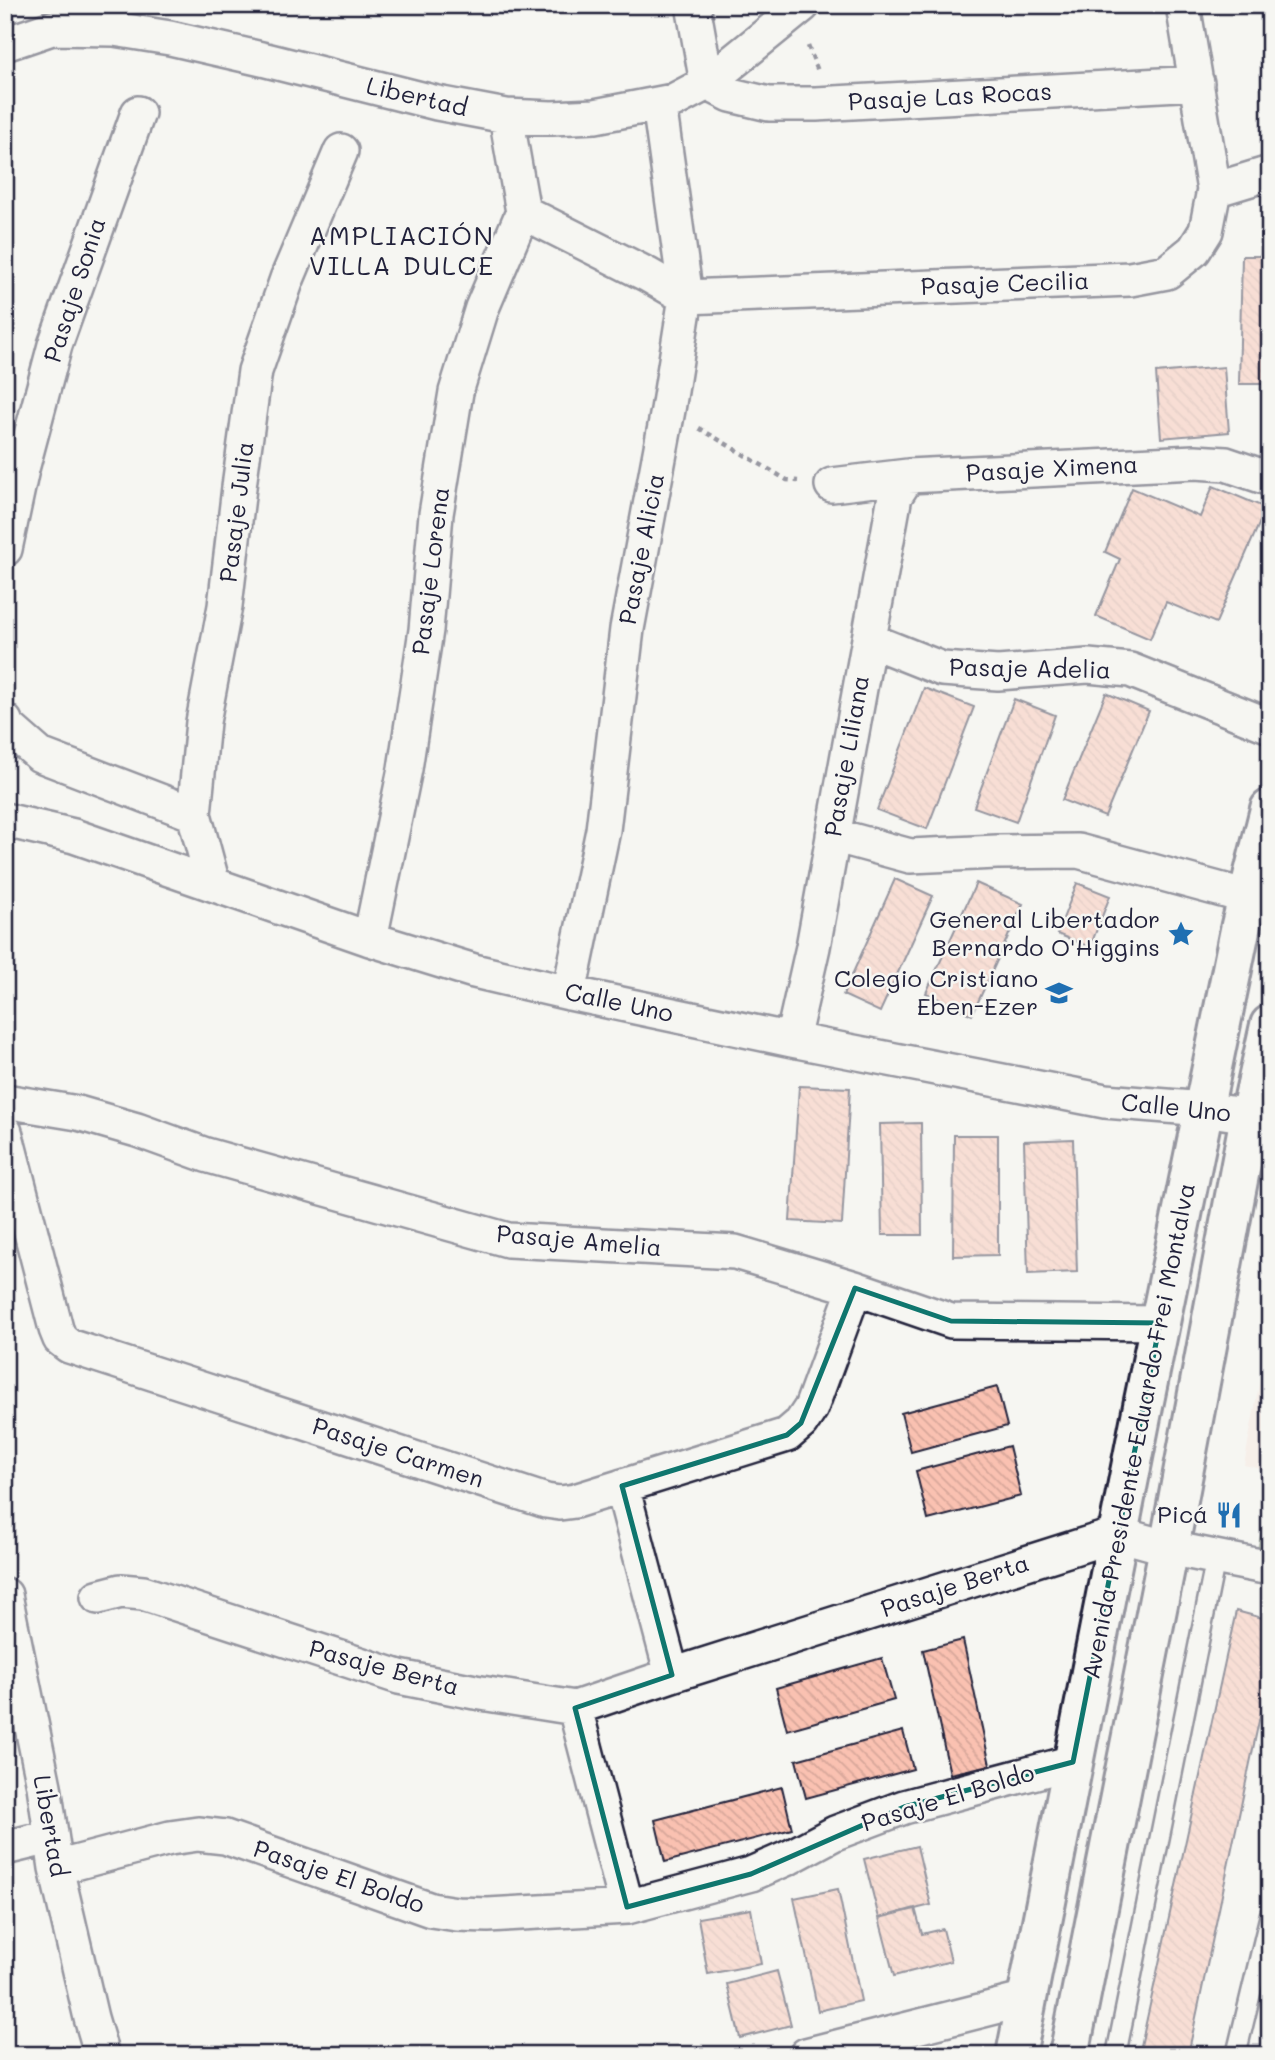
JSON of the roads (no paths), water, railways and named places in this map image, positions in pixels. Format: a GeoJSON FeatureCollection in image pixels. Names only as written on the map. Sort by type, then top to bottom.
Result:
{"type":"FeatureCollection","features":[{"type":"Feature","properties":{"kind":"main road","name":"Avenida Presidente Eduardo Frei Montalva"},"geometry":{"type":"LineString","coordinates":[[1016,2055],[1160,1323],[1248,898],[1270,809]]}},
{"type":"Feature","properties":{"kind":"main road","name":"Avenida Presidente Eduardo Frei Montalva"},"geometry":{"type":"LineString","coordinates":[[1069,2055],[1270,1025]]}},
{"type":"Feature","properties":{"kind":"street"},"geometry":{"type":"LineString","coordinates":[[693,5],[707,83]]}},
{"type":"Feature","properties":{"kind":"street","name":"Pasaje Cecilia"},"geometry":{"type":"LineString","coordinates":[[686,297],[1130,279],[1167,272],[1194,250],[1206,231],[1213,190],[1183,5]]}},
{"type":"Feature","properties":{"kind":"street","name":"Libertad"},"geometry":{"type":"LineString","coordinates":[[5,44],[52,28],[114,29],[170,38],[437,103],[506,116],[552,118],[595,116],[673,101],[707,83],[798,9]]}},
{"type":"Feature","properties":{"kind":"street","name":"Pasaje Las Rocas"},"geometry":{"type":"LineString","coordinates":[[707,83],[731,95],[769,104],[832,104],[1197,83]]}},
{"type":"Feature","properties":{"kind":"street","name":"Pasaje Alicia"},"geometry":{"type":"LineString","coordinates":[[569,993],[603,830],[627,629],[686,297],[659,104]]}},
{"type":"Feature","properties":{"kind":"street","name":"Pasaje Sonia"},"geometry":{"type":"LineString","coordinates":[[5,549],[22,469],[55,345],[138,113]]}},
{"type":"Feature","properties":{"kind":"street"},"geometry":{"type":"LineString","coordinates":[[506,116],[523,212],[686,297]]}},
{"type":"Feature","properties":{"kind":"street","name":"Pasaje Julia"},"geometry":{"type":"LineString","coordinates":[[213,884],[194,814],[203,722],[225,606],[255,371],[287,279],[341,150]]}},
{"type":"Feature","properties":{"kind":"street"},"geometry":{"type":"LineString","coordinates":[[1213,190],[1270,173]]}},
{"type":"Feature","properties":{"kind":"street","name":"Pasaje Lorena"},"geometry":{"type":"LineString","coordinates":[[370,939],[405,769],[426,630],[436,513],[456,392],[482,309],[523,212]]}},
{"type":"Feature","properties":{"kind":"street","name":"Pasaje Ximena"},"geometry":{"type":"LineString","coordinates":[[832,485],[908,476],[1195,462],[1226,464],[1270,479]]}},
{"type":"Feature","properties":{"kind":"street","name":"Pasaje Liliana"},"geometry":{"type":"LineString","coordinates":[[792,1040],[813,947],[895,496],[908,476]]}},
{"type":"Feature","properties":{"kind":"street","name":"Pasaje Adelia"},"geometry":{"type":"LineString","coordinates":[[869,640],[942,670],[998,673],[1088,666],[1130,670],[1270,726]]}},
{"type":"Feature","properties":{"kind":"street"},"geometry":{"type":"LineString","coordinates":[[5,722],[40,755],[194,814]]}},
{"type":"Feature","properties":{"kind":"street","name":"Calle Uno"},"geometry":{"type":"LineString","coordinates":[[5,820],[74,836],[370,939],[474,971],[792,1040],[1105,1101],[1204,1109],[1251,1116]]}},
{"type":"Feature","properties":{"kind":"street"},"geometry":{"type":"LineString","coordinates":[[833,835],[910,856],[1078,851],[1248,898]]}},
{"type":"Feature","properties":{"kind":"street","name":"Pasaje Amelia"},"geometry":{"type":"LineString","coordinates":[[5,1101],[78,1113],[137,1130],[206,1155],[508,1240],[735,1252],[855,1288],[951,1321],[1160,1323]]}},
{"type":"Feature","properties":{"kind":"street","name":"Pasaje Carmen"},"geometry":{"type":"LineString","coordinates":[[5,1132],[57,1329],[60,1339],[69,1346],[560,1503],[575,1501],[787,1435],[801,1423],[811,1408],[855,1288]]}},
{"type":"Feature","properties":{"kind":"street"},"geometry":{"type":"LineString","coordinates":[[622,1486],[672,1675]]}},
{"type":"Feature","properties":{"kind":"street"},"geometry":{"type":"LineString","coordinates":[[1118,1535],[1270,1568]]}},
{"type":"Feature","properties":{"kind":"street","name":"Pasaje Berta"},"geometry":{"type":"LineString","coordinates":[[99,1597],[121,1591],[142,1593],[399,1677],[575,1708],[1118,1535]]}},
{"type":"Feature","properties":{"kind":"street","name":"Libertad"},"geometry":{"type":"LineString","coordinates":[[6,1600],[44,1786],[53,1852],[91,2018],[103,2055]]}},
{"type":"Feature","properties":{"kind":"street"},"geometry":{"type":"LineString","coordinates":[[575,1708],[627,1907]]}},
{"type":"Feature","properties":{"kind":"street","name":"Pasaje El Boldo"},"geometry":{"type":"LineString","coordinates":[[5,1848],[53,1852],[198,1834],[225,1837],[430,1910],[488,1915],[627,1907],[751,1874],[835,1833],[904,1807],[1073,1762]]}},
{"type":"Feature","properties":{"kind":"street"},"geometry":{"type":"LineString","coordinates":[[806,2055],[1027,1999]]}},
{"type":"Feature","properties":{"kind":"lane"},"geometry":{"type":"LineString","coordinates":[[1116,2055],[1216,1557]]}},
{"type":"Feature","properties":{"kind":"lane"},"geometry":{"type":"LineString","coordinates":[[1236,2055],[1270,1914]]}},
{"type":"Feature","properties":{"kind":"place","name":"General Libertador Bernardo O'Higgins"},"geometry":{"type":"Point","coordinates":[1181,934]}},
{"type":"Feature","properties":{"kind":"place","name":"Colegio Cristiano Eben-Ezer"},"geometry":{"type":"Point","coordinates":[1059,993]}},
{"type":"Feature","properties":{"kind":"place","name":"Picá"},"geometry":{"type":"Point","coordinates":[1229,1515]}},
{"type":"Feature","properties":{"kind":"district","name":"AMPLIACIÓN VILLA DULCE"},"geometry":{"type":"Point","coordinates":[402,251]}}]}
